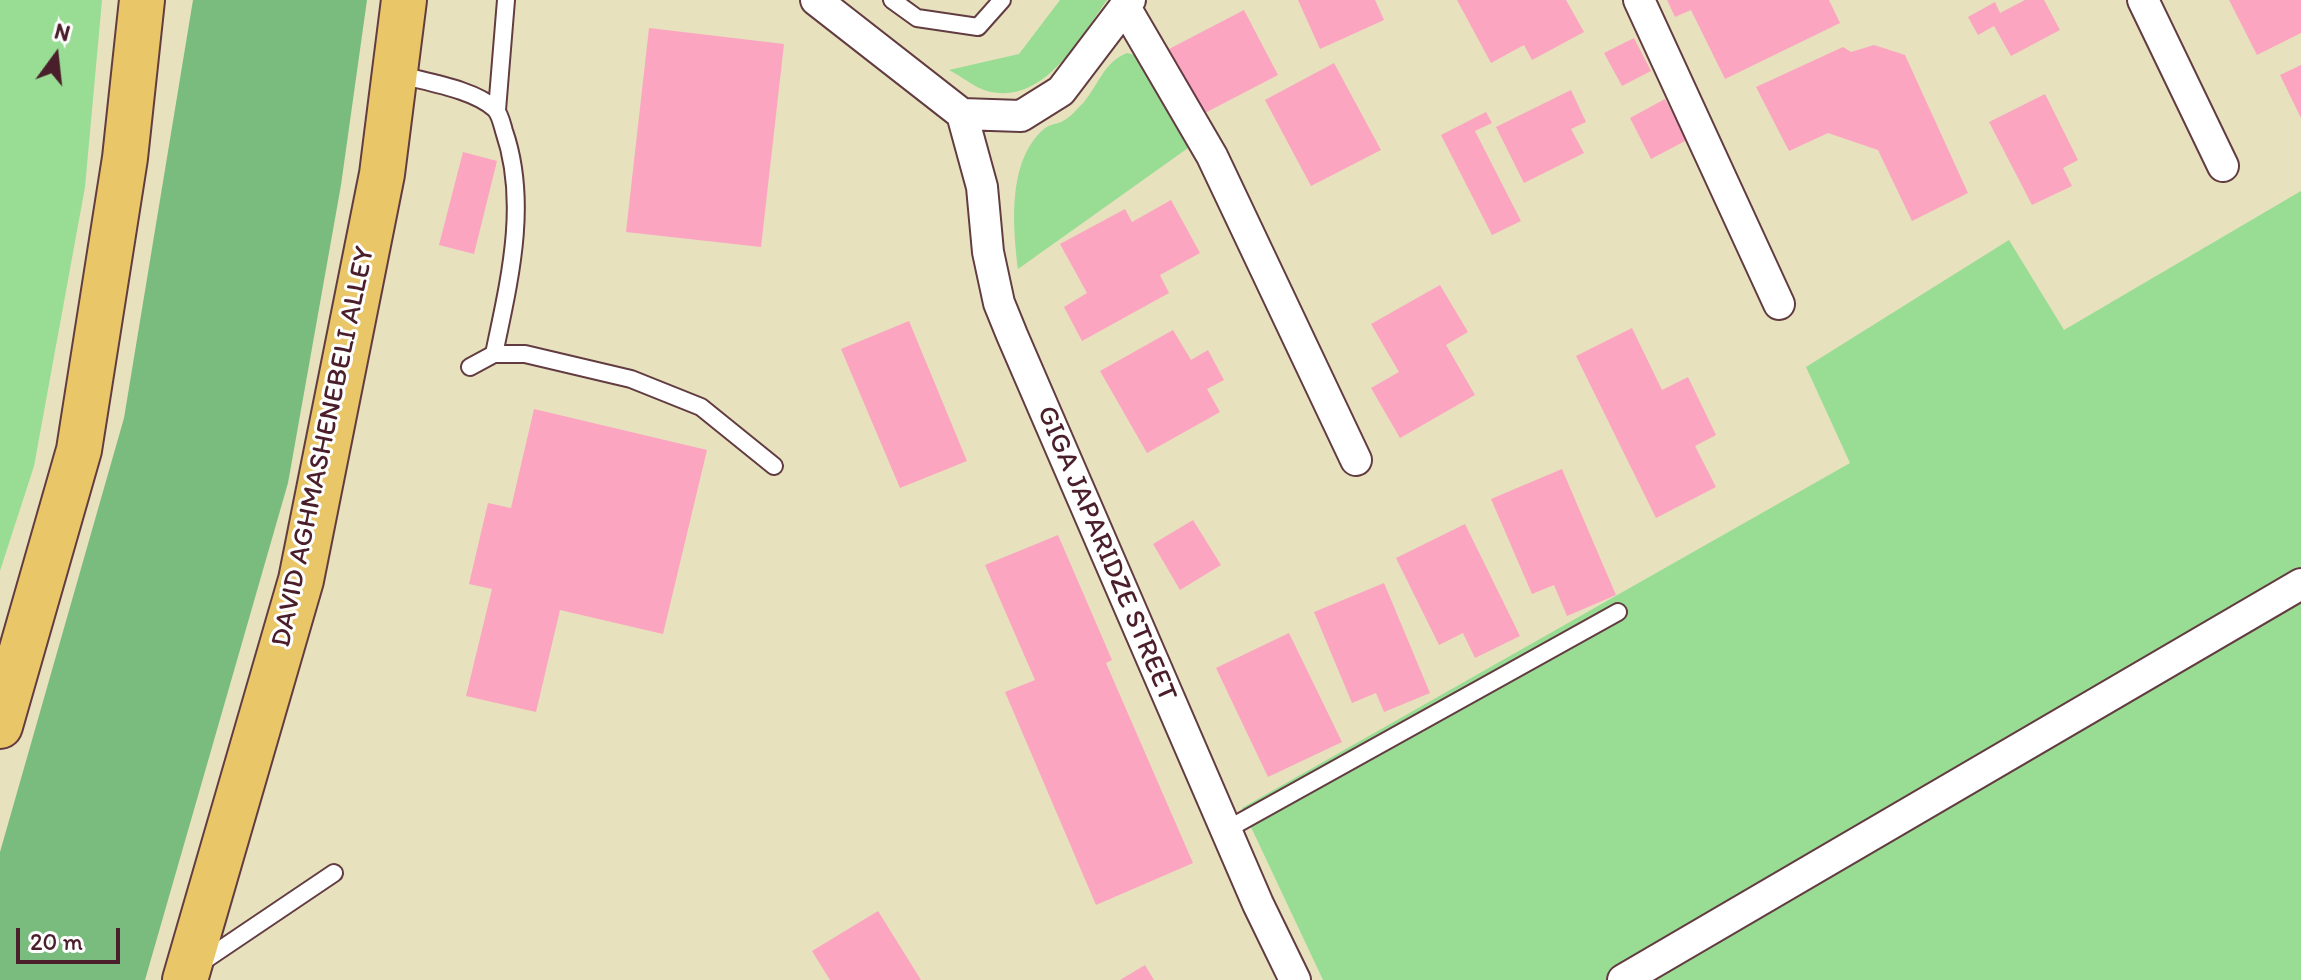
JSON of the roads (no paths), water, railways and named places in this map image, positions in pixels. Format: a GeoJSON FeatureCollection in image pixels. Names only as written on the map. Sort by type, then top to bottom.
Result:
{"type":"FeatureCollection","features":[{"type":"Feature","properties":{"kind":"highway"},"geometry":{"type":"LineString","coordinates":[[0,726],[79,450],[125,158],[142,0]]}},
{"type":"Feature","properties":{"kind":"highway","name":"DAVID AGHMASHENEBELI ALLEY"},"geometry":{"type":"LineString","coordinates":[[187,976],[301,580],[382,174],[404,0]]}},
{"type":"Feature","properties":{"kind":"street"},"geometry":{"type":"LineString","coordinates":[[816,0],[962,114],[1021,116],[1061,91],[1128,3],[1212,156],[1356,460]]}},
{"type":"Feature","properties":{"kind":"street"},"geometry":{"type":"LineString","coordinates":[[1639,0],[1779,304]]}},
{"type":"Feature","properties":{"kind":"street"},"geometry":{"type":"LineString","coordinates":[[2143,0],[2223,166]]}},
{"type":"Feature","properties":{"kind":"street","name":"GIGA JAPARIDZE STREET"},"geometry":{"type":"LineString","coordinates":[[962,114],[982,187],[988,252],[999,303],[1226,830],[1295,980]]}},
{"type":"Feature","properties":{"kind":"street"},"geometry":{"type":"LineString","coordinates":[[1623,980],[2301,584]]}},
{"type":"Feature","properties":{"kind":"lane"},"geometry":{"type":"LineString","coordinates":[[494,354],[510,277],[517,187],[512,153],[497,110],[506,0]]}},
{"type":"Feature","properties":{"kind":"lane"},"geometry":{"type":"LineString","coordinates":[[892,0],[917,18],[978,27],[1002,0]]}},
{"type":"Feature","properties":{"kind":"lane"},"geometry":{"type":"LineString","coordinates":[[396,74],[477,96],[497,110]]}},
{"type":"Feature","properties":{"kind":"lane"},"geometry":{"type":"LineString","coordinates":[[470,367],[494,354],[525,354],[631,379],[701,407],[774,466]]}},
{"type":"Feature","properties":{"kind":"lane"},"geometry":{"type":"LineString","coordinates":[[1226,830],[1618,612]]}},
{"type":"Feature","properties":{"kind":"lane"},"geometry":{"type":"LineString","coordinates":[[187,976],[334,873]]}}]}
